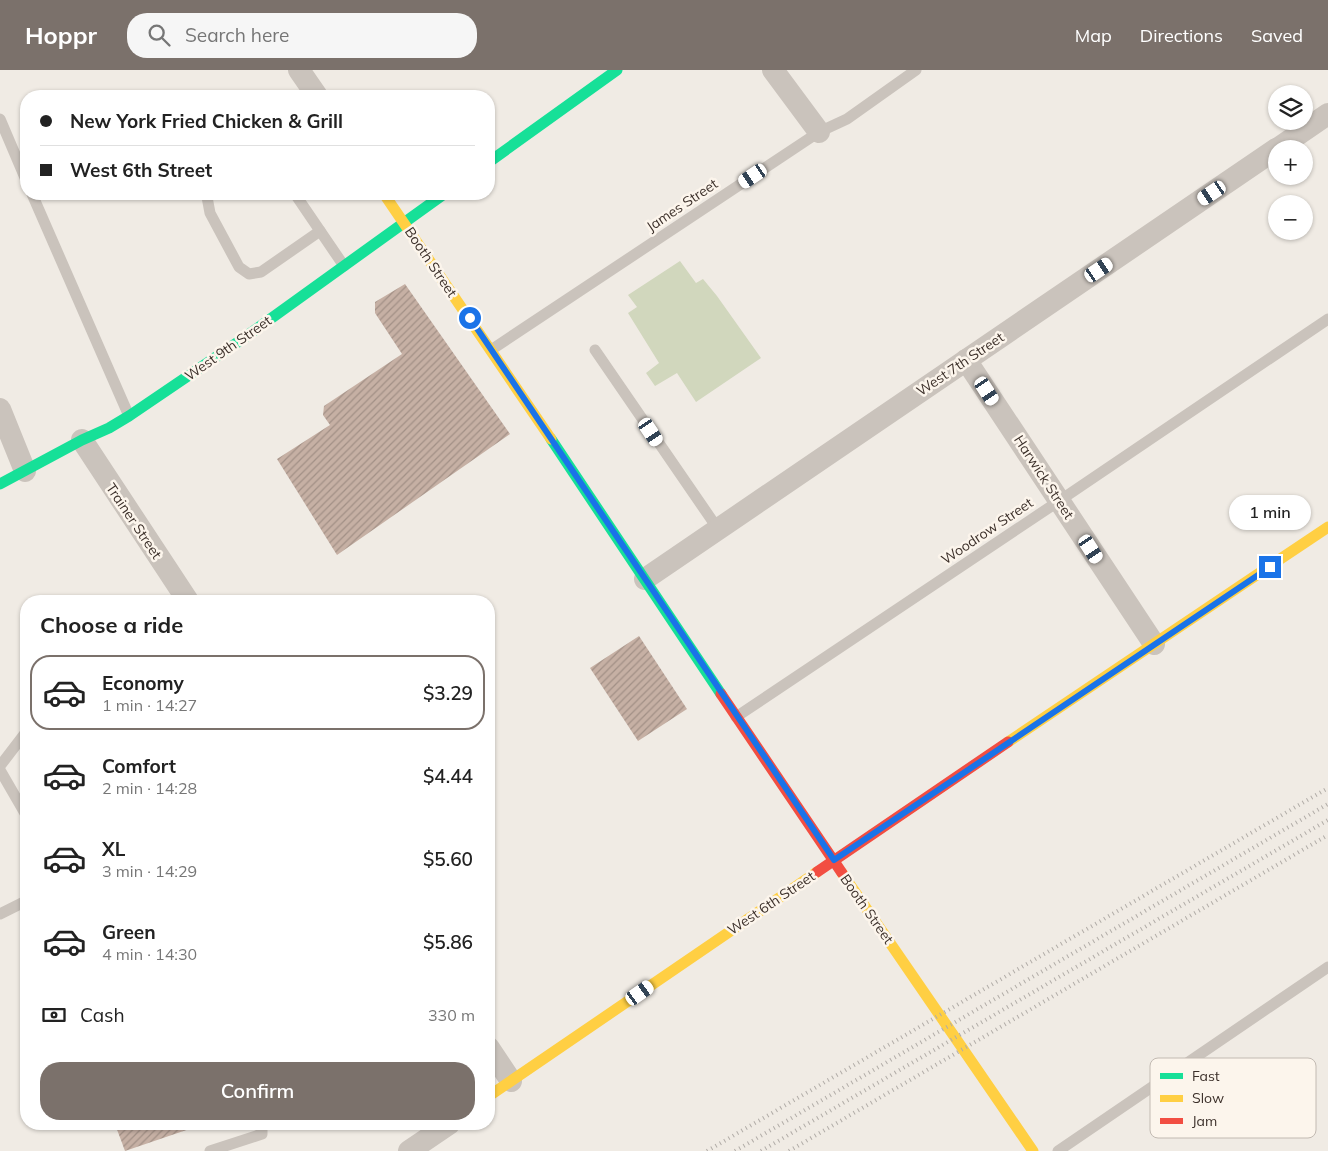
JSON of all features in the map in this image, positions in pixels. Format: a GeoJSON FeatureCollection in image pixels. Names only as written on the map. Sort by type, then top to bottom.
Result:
{"type":"FeatureCollection","features":[{"type":"Feature","properties":{"kind":"street"},"geometry":{"type":"LineString","coordinates":[[299,70],[312,90]]}},
{"type":"Feature","properties":{"kind":"street"},"geometry":{"type":"LineString","coordinates":[[495,158],[617,70]]}},
{"type":"Feature","properties":{"kind":"street"},"geometry":{"type":"LineString","coordinates":[[772,70],[819,132]]}},
{"type":"Feature","properties":{"kind":"street","name":"West 7th Street"},"geometry":{"type":"LineString","coordinates":[[1290,140],[1328,114]]}},
{"type":"Feature","properties":{"kind":"street","name":"West 7th Street"},"geometry":{"type":"LineString","coordinates":[[645,579],[1268,155]]}},
{"type":"Feature","properties":{"kind":"street","name":"Booth Street"},"geometry":{"type":"LineString","coordinates":[[388,200],[491,350],[736,717],[1033,1151]]}},
{"type":"Feature","properties":{"kind":"street","name":"West 9th Street"},"geometry":{"type":"LineString","coordinates":[[0,484],[129,416],[241,340],[435,200]]}},
{"type":"Feature","properties":{"kind":"street","name":"Harwick Street"},"geometry":{"type":"LineString","coordinates":[[966,360],[1154,644]]}},
{"type":"Feature","properties":{"kind":"street"},"geometry":{"type":"LineString","coordinates":[[0,408],[25,471]]}},
{"type":"Feature","properties":{"kind":"street","name":"Trainer Street"},"geometry":{"type":"LineString","coordinates":[[82,440],[184,595]]}},
{"type":"Feature","properties":{"kind":"street"},"geometry":{"type":"LineString","coordinates":[[0,460],[25,471]]}},
{"type":"Feature","properties":{"kind":"street","name":"West 6th Street"},"geometry":{"type":"LineString","coordinates":[[495,1092],[1154,644],[1324,534]]}},
{"type":"Feature","properties":{"kind":"street"},"geometry":{"type":"LineString","coordinates":[[495,1057],[511,1081]]}},
{"type":"Feature","properties":{"kind":"street"},"geometry":{"type":"LineString","coordinates":[[409,1151],[440,1130]]}},
{"type":"Feature","properties":{"kind":"lane","name":"James Street"},"geometry":{"type":"LineString","coordinates":[[491,350],[819,132],[847,119],[916,70]]}},
{"type":"Feature","properties":{"kind":"lane"},"geometry":{"type":"LineString","coordinates":[[0,119],[20,166]]}},
{"type":"Feature","properties":{"kind":"lane"},"geometry":{"type":"LineString","coordinates":[[35,200],[129,416]]}},
{"type":"Feature","properties":{"kind":"lane"},"geometry":{"type":"LineString","coordinates":[[208,200],[210,213],[239,267],[249,274],[261,272],[320,231]]}},
{"type":"Feature","properties":{"kind":"lane"},"geometry":{"type":"LineString","coordinates":[[299,200],[344,266]]}},
{"type":"Feature","properties":{"kind":"lane","name":"Woodrow Street"},"geometry":{"type":"LineString","coordinates":[[736,717],[1328,319]]}},
{"type":"Feature","properties":{"kind":"lane"},"geometry":{"type":"LineString","coordinates":[[595,350],[718,529]]}},
{"type":"Feature","properties":{"kind":"lane"},"geometry":{"type":"LineString","coordinates":[[0,766],[20,740]]}},
{"type":"Feature","properties":{"kind":"lane"},"geometry":{"type":"LineString","coordinates":[[0,770],[20,805]]}},
{"type":"Feature","properties":{"kind":"lane"},"geometry":{"type":"LineString","coordinates":[[0,914],[20,904]]}},
{"type":"Feature","properties":{"kind":"lane"},"geometry":{"type":"LineString","coordinates":[[1194,1058],[1328,967]]}},
{"type":"Feature","properties":{"kind":"lane"},"geometry":{"type":"LineString","coordinates":[[1058,1151],[1150,1088]]}},
{"type":"Feature","properties":{"kind":"lane"},"geometry":{"type":"LineString","coordinates":[[210,1151],[262,1134],[262,1130]]}},
{"type":"Feature","properties":{"kind":"green space"},"geometry":{"type":"Polygon","coordinates":[[[680,261],[696,283],[703,279],[761,358],[696,402],[677,373],[655,386],[646,373],[659,363],[628,313],[637,307],[628,295],[680,261]]]}},
{"type":"Feature","properties":{"kind":"building"},"geometry":{"type":"Polygon","coordinates":[[[405,284],[510,434],[337,555],[277,459],[330,425],[323,415],[324,406],[402,354],[375,313],[375,302],[405,284]]]}},
{"type":"Feature","properties":{"kind":"building"},"geometry":{"type":"Polygon","coordinates":[[[639,636],[687,709],[638,741],[590,668],[639,636]]]}},
{"type":"Feature","properties":{"kind":"building"},"geometry":{"type":"Polygon","coordinates":[[[117,1130],[186,1130],[125,1151],[117,1130]]]}},
{"type":"Feature","properties":{"kind":"railway"},"geometry":{"type":"LineString","coordinates":[[707,1151],[1328,788]]}},
{"type":"Feature","properties":{"kind":"railway"},"geometry":{"type":"LineString","coordinates":[[735,1151],[1328,804]]}},
{"type":"Feature","properties":{"kind":"railway"},"geometry":{"type":"LineString","coordinates":[[761,1151],[1328,820]]}},
{"type":"Feature","properties":{"kind":"railway"},"geometry":{"type":"LineString","coordinates":[[789,1151],[1328,835]]}},
{"type":"Feature","properties":{"kind":"traffic: fast"},"geometry":{"type":"LineString","coordinates":[[495,158],[617,70]]}},
{"type":"Feature","properties":{"kind":"traffic: fast"},"geometry":{"type":"LineString","coordinates":[[0,484],[129,416],[241,340],[436,200]]}},
{"type":"Feature","properties":{"kind":"traffic: fast"},"geometry":{"type":"LineString","coordinates":[[551,439],[721,694]]}},
{"type":"Feature","properties":{"kind":"traffic: slow"},"geometry":{"type":"LineString","coordinates":[[388,200],[551,439]]}},
{"type":"Feature","properties":{"kind":"traffic: slow"},"geometry":{"type":"LineString","coordinates":[[1008,742],[1328,527]]}},
{"type":"Feature","properties":{"kind":"traffic: slow"},"geometry":{"type":"LineString","coordinates":[[495,1092],[817,872]]}},
{"type":"Feature","properties":{"kind":"traffic: slow"},"geometry":{"type":"LineString","coordinates":[[842,873],[1033,1151]]}},
{"type":"Feature","properties":{"kind":"traffic: jam"},"geometry":{"type":"LineString","coordinates":[[721,694],[842,873]]}},
{"type":"Feature","properties":{"kind":"traffic: jam"},"geometry":{"type":"LineString","coordinates":[[817,872],[1008,742]]}},
{"type":"Feature","properties":{"kind":"route"},"geometry":{"type":"LineString","coordinates":[[470,318],[736,717],[834,860],[1270,567]]}}]}
